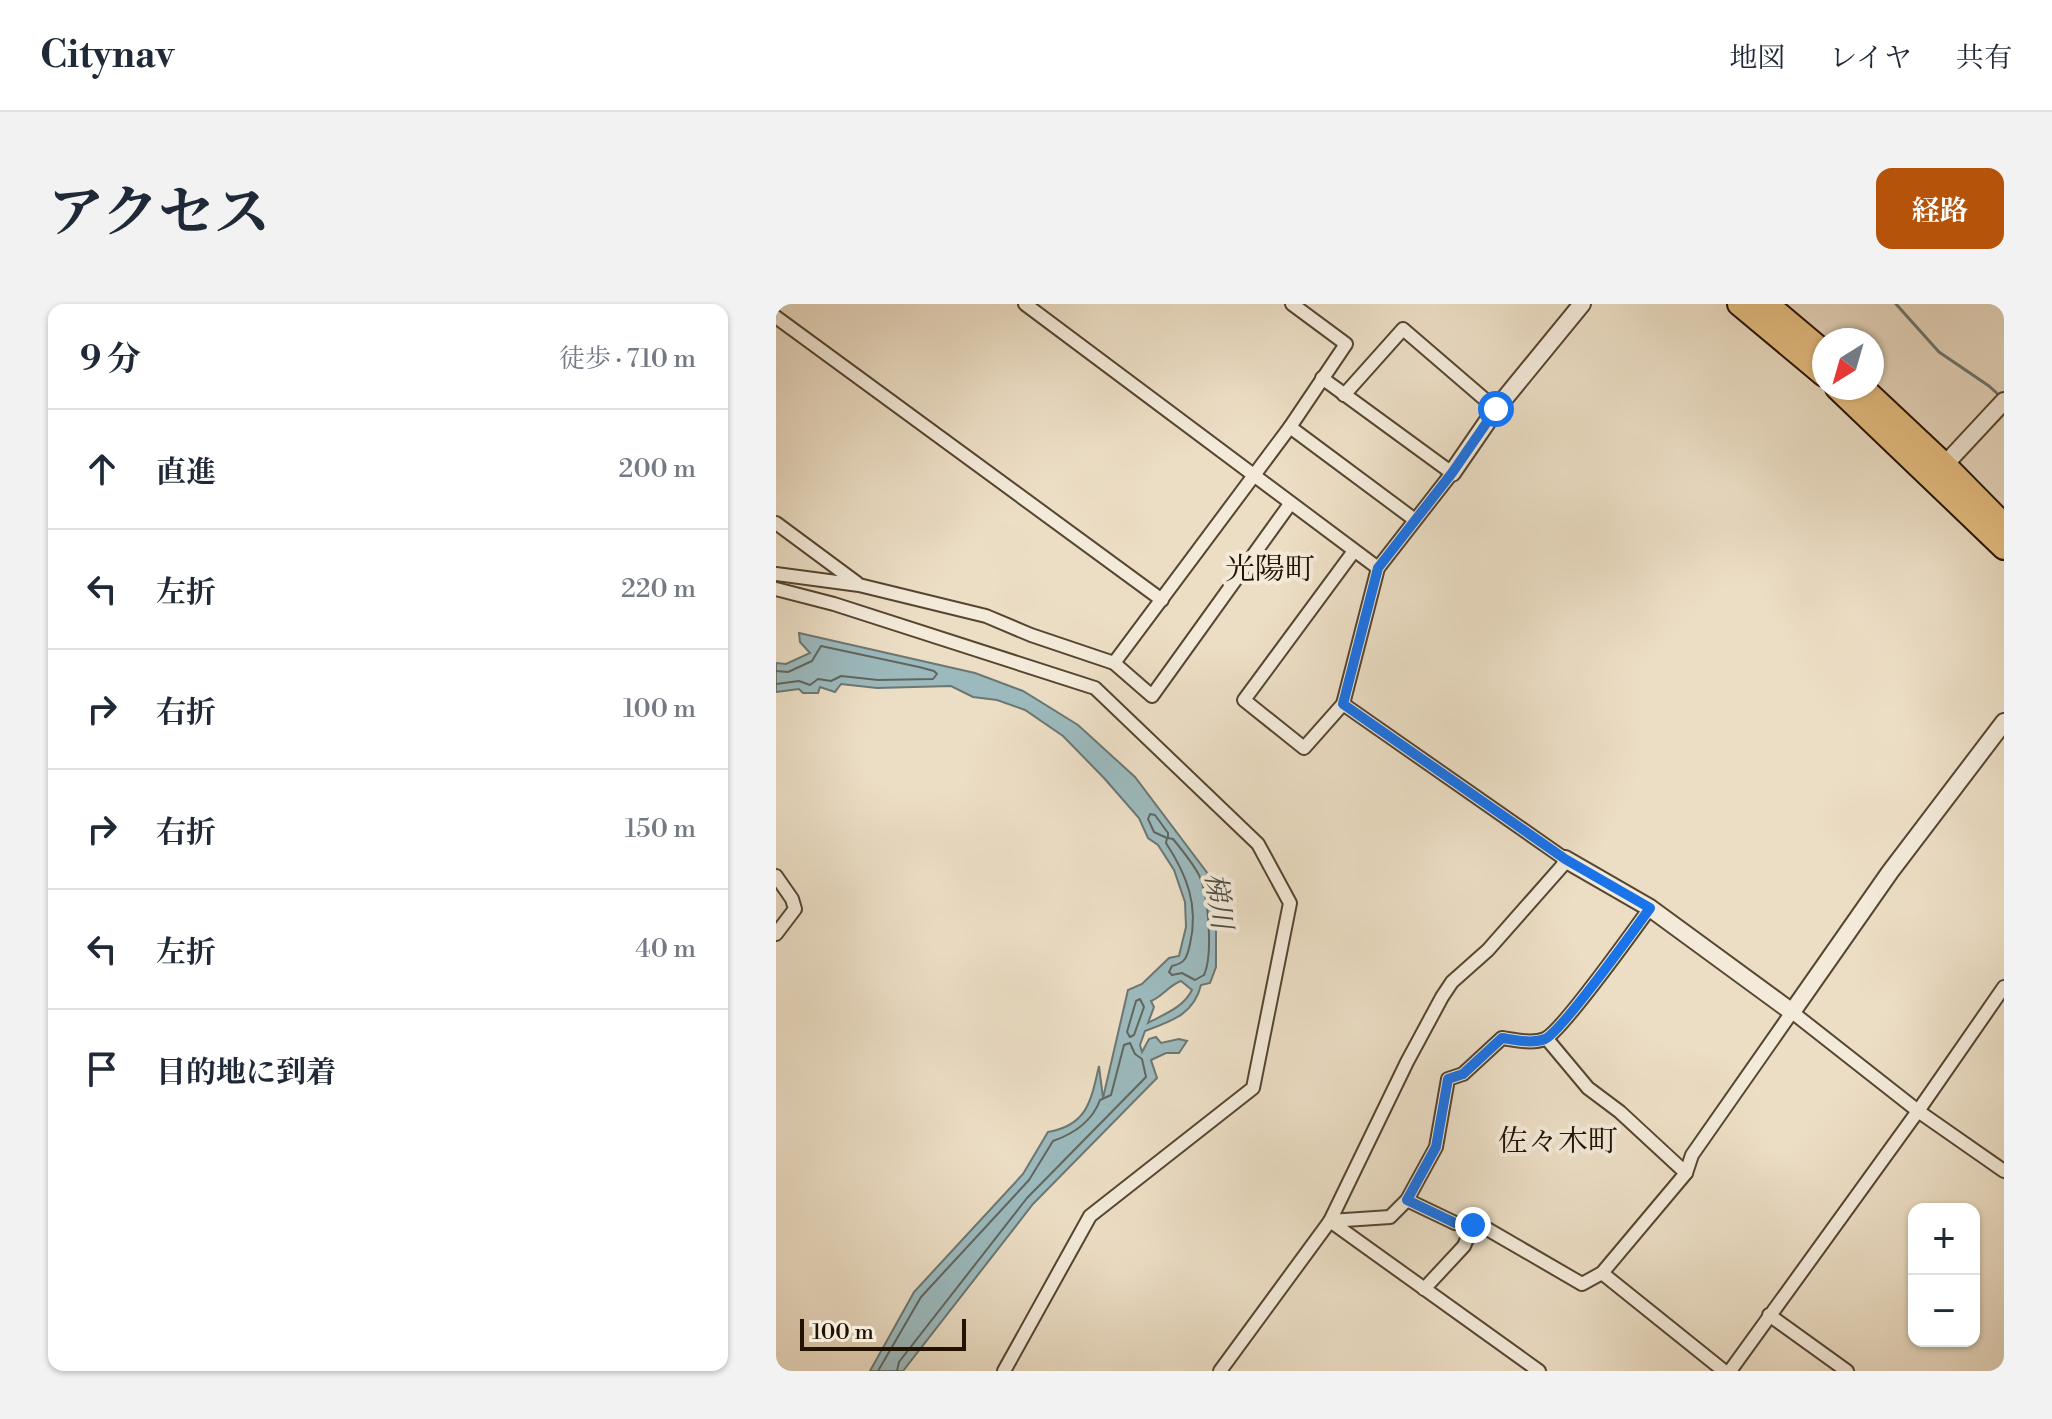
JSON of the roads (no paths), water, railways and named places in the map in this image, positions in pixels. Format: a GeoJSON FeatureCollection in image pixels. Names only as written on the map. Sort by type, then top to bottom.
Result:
{"type":"FeatureCollection","features":[{"type":"Feature","properties":{"kind":"highway"},"geometry":{"type":"LineString","coordinates":[[1739,304],[1812,365]]}},
{"type":"Feature","properties":{"kind":"highway"},"geometry":{"type":"LineString","coordinates":[[1767,304],[1812,342]]}},
{"type":"Feature","properties":{"kind":"highway"},"geometry":{"type":"LineString","coordinates":[[1852,400],[2004,525]]}},
{"type":"Feature","properties":{"kind":"highway"},"geometry":{"type":"LineString","coordinates":[[1874,400],[2004,548]]}},
{"type":"Feature","properties":{"kind":"street"},"geometry":{"type":"LineString","coordinates":[[1025,304],[1378,568]]}},
{"type":"Feature","properties":{"kind":"street"},"geometry":{"type":"LineString","coordinates":[[1114,663],[1290,427],[1346,344],[1292,304]]}},
{"type":"Feature","properties":{"kind":"street"},"geometry":{"type":"LineString","coordinates":[[1354,551],[1244,700],[1304,748],[1343,704],[1378,568],[1452,473],[1496,409],[1582,304]]}},
{"type":"Feature","properties":{"kind":"street"},"geometry":{"type":"LineString","coordinates":[[776,317],[1162,600]]}},
{"type":"Feature","properties":{"kind":"street"},"geometry":{"type":"LineString","coordinates":[[1344,395],[1403,329],[1496,409]]}},
{"type":"Feature","properties":{"kind":"street"},"geometry":{"type":"LineString","coordinates":[[1322,378],[1452,473]]}},
{"type":"Feature","properties":{"kind":"street"},"geometry":{"type":"LineString","coordinates":[[1939,472],[2003,402]]}},
{"type":"Feature","properties":{"kind":"street"},"geometry":{"type":"LineString","coordinates":[[1290,427],[1415,520]]}},
{"type":"Feature","properties":{"kind":"street"},"geometry":{"type":"LineString","coordinates":[[776,574],[859,585],[986,616],[1114,663],[1152,696],[1290,504]]}},
{"type":"Feature","properties":{"kind":"street"},"geometry":{"type":"LineString","coordinates":[[776,523],[859,585]]}},
{"type":"Feature","properties":{"kind":"street"},"geometry":{"type":"LineString","coordinates":[[776,589],[834,604],[1095,688],[1258,844],[1290,903],[1253,1088],[1090,1216],[1004,1371]]}},
{"type":"Feature","properties":{"kind":"street"},"geometry":{"type":"LineString","coordinates":[[1343,704],[1565,859],[1650,908],[1792,1012],[1918,1111],[2004,1171]]}},
{"type":"Feature","properties":{"kind":"street"},"geometry":{"type":"LineString","coordinates":[[1407,1200],[1455,1223],[1482,1226],[1582,1284],[1602,1273],[1686,1173],[1692,1155],[1890,872],[2004,722]]}},
{"type":"Feature","properties":{"kind":"street"},"geometry":{"type":"LineString","coordinates":[[1220,1371],[1330,1221],[1407,1062],[1452,982],[1488,950],[1565,859]]}},
{"type":"Feature","properties":{"kind":"street"},"geometry":{"type":"LineString","coordinates":[[776,876],[795,909],[776,934]]}},
{"type":"Feature","properties":{"kind":"street"},"geometry":{"type":"LineString","coordinates":[[1330,1221],[1390,1217],[1407,1200],[1436,1147],[1448,1079],[1463,1074],[1502,1038],[1527,1042],[1547,1039],[1650,908]]}},
{"type":"Feature","properties":{"kind":"street"},"geometry":{"type":"LineString","coordinates":[[1602,1273],[1727,1371],[1918,1111],[2004,987]]}},
{"type":"Feature","properties":{"kind":"street"},"geometry":{"type":"LineString","coordinates":[[1547,1039],[1588,1088],[1620,1112],[1686,1173]]}},
{"type":"Feature","properties":{"kind":"street"},"geometry":{"type":"LineString","coordinates":[[1330,1221],[1539,1371]]}},
{"type":"Feature","properties":{"kind":"street"},"geometry":{"type":"LineString","coordinates":[[1424,1289],[1464,1246],[1473,1225]]}},
{"type":"Feature","properties":{"kind":"street"},"geometry":{"type":"LineString","coordinates":[[1769,1315],[1847,1371]]}},
{"type":"Feature","properties":{"kind":"water"},"geometry":{"type":"Polygon","coordinates":[[[799,633],[975,673],[1023,691],[1078,725],[1135,777],[1208,874],[1216,920],[1216,967],[1210,983],[1201,985],[1187,1010],[1145,1031],[1140,1045],[1142,1052],[1149,1039],[1156,1037],[1161,1043],[1179,1039],[1187,1041],[1179,1053],[1166,1053],[1151,1060],[1157,1078],[1033,1204],[903,1371],[870,1371],[914,1292],[1023,1174],[1048,1132],[1072,1124],[1080,1117],[1090,1100],[1099,1066],[1103,1098],[1128,990],[1142,984],[1169,958],[1179,956],[1186,927],[1185,902],[1174,870],[1158,845],[1148,838],[1139,818],[1063,736],[1025,710],[997,700],[973,697],[951,686],[877,688],[841,684],[835,692],[820,687],[818,693],[803,693],[799,689],[776,692],[776,663],[786,664],[810,653],[800,642],[799,633]],[[1181,981],[1151,1001],[1154,1007],[1148,1023],[1178,1006],[1192,990],[1181,981]]]}},
{"type":"Feature","properties":{"kind":"waterway"},"geometry":{"type":"LineString","coordinates":[[1896,304],[1939,352],[2000,396]]}},
{"type":"Feature","properties":{"kind":"district","name":"光陽町"},"geometry":{"type":"Point","coordinates":[1270,570]}},
{"type":"Feature","properties":{"kind":"district","name":"佐々木町"},"geometry":{"type":"Point","coordinates":[1558,1142]}},
{"type":"Feature","properties":{"kind":"water label","name":"梯川"},"geometry":{"type":"Point","coordinates":[1218,901]}}]}
